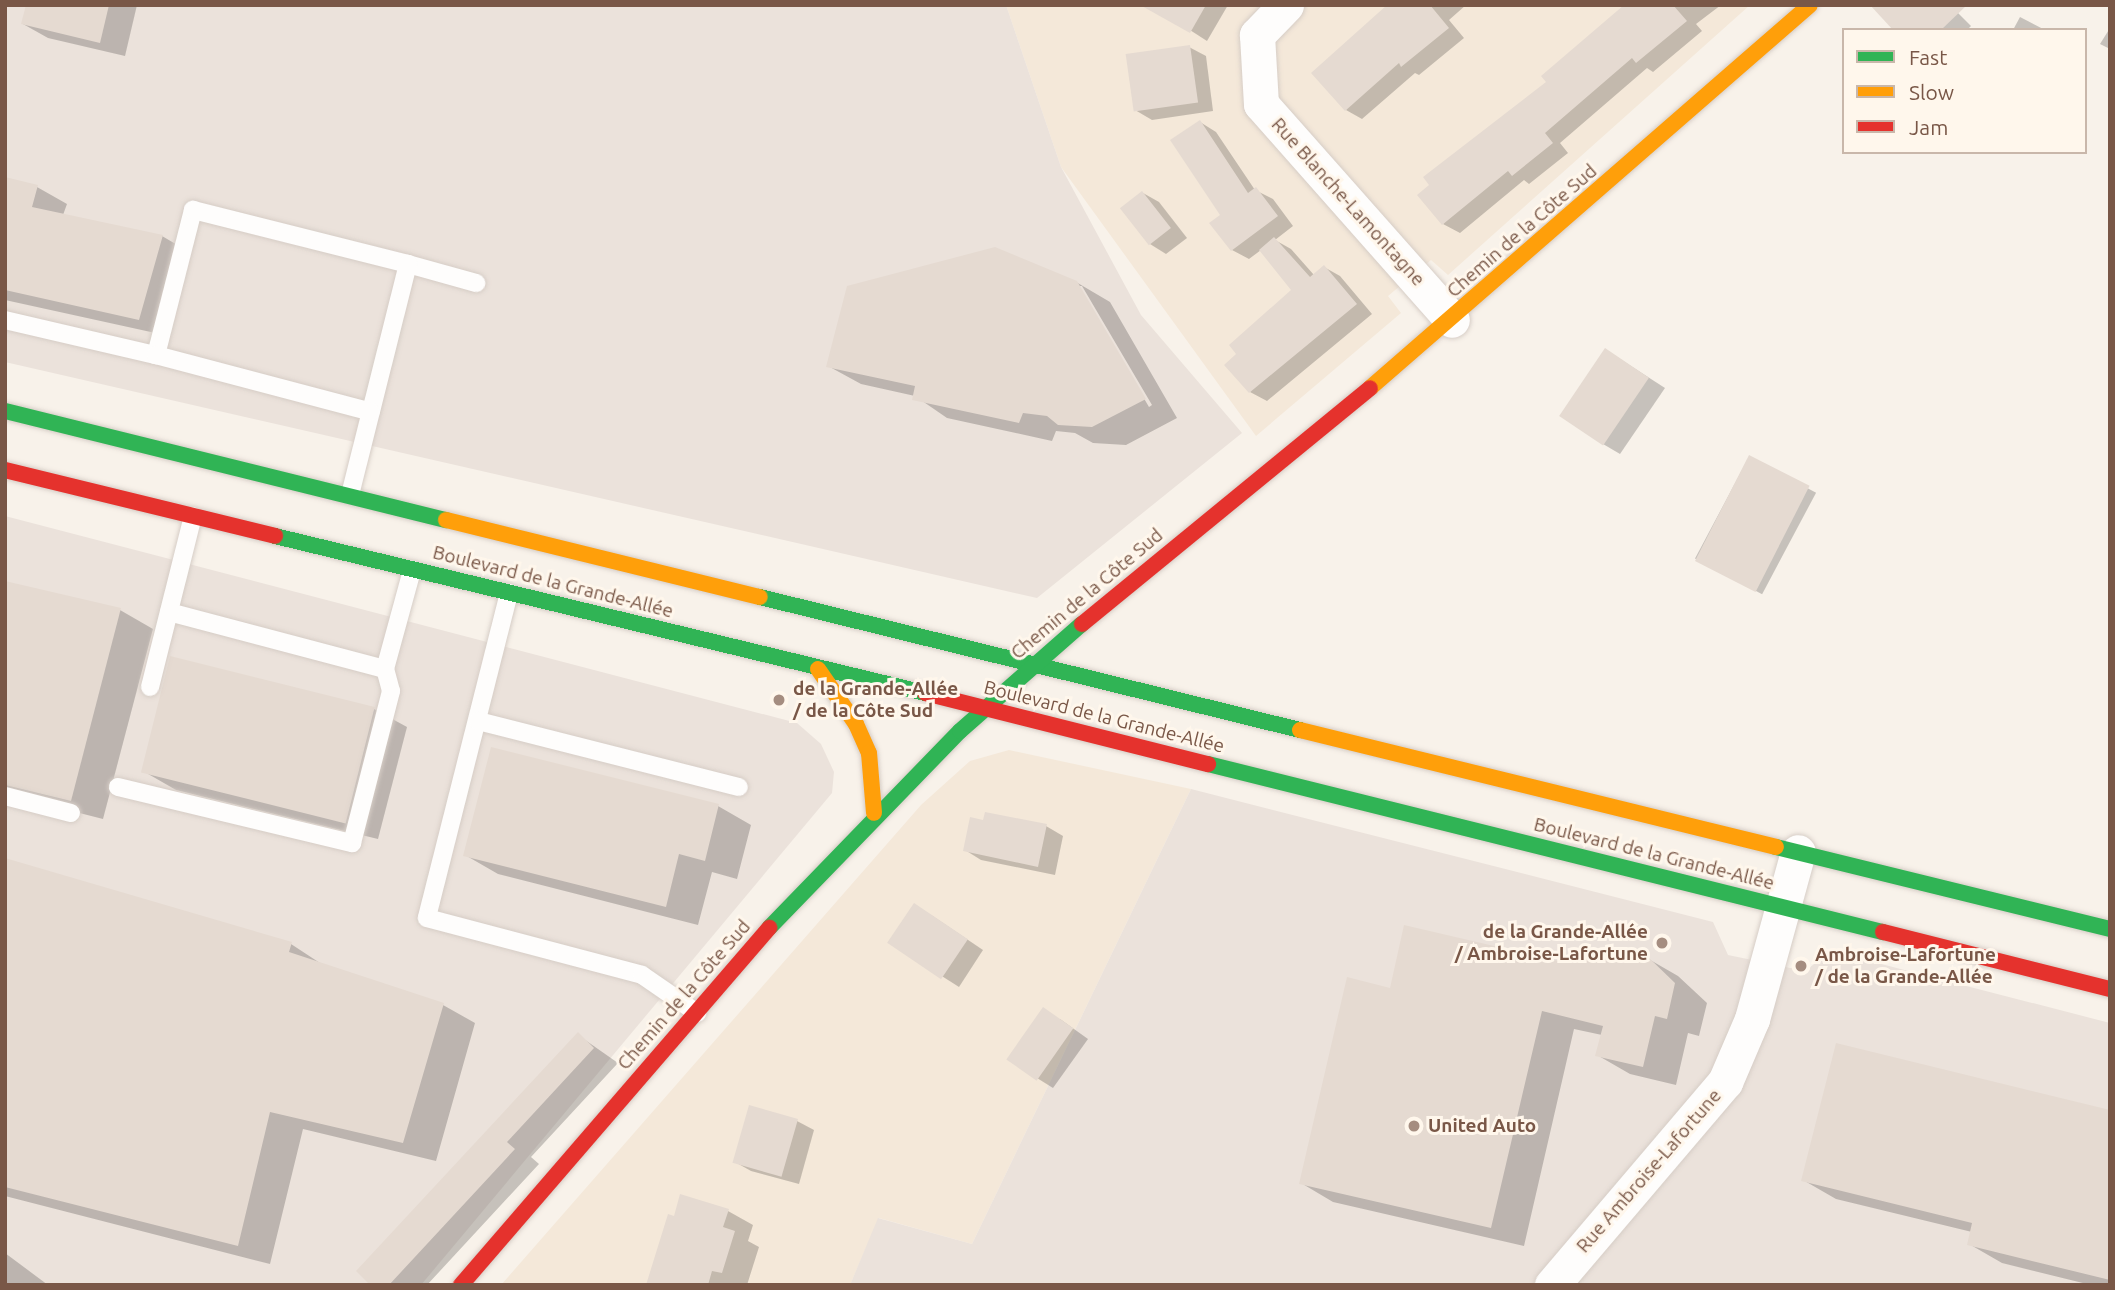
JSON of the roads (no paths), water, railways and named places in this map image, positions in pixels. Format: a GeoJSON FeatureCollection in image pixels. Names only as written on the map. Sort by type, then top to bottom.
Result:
{"type":"FeatureCollection","features":[{"type":"Feature","properties":{"kind":"street","name":"Rue Blanche-Lamontagne"},"geometry":{"type":"LineString","coordinates":[[1286,5],[1257,35],[1261,104],[1452,320]]}},
{"type":"Feature","properties":{"kind":"street","name":"Chemin de la Côte Sud"},"geometry":{"type":"LineString","coordinates":[[461,1285],[874,813],[1035,664],[1452,320],[1810,5]]}},
{"type":"Feature","properties":{"kind":"street","name":"Boulevard de la Grande-Allée"},"geometry":{"type":"LineString","coordinates":[[5,411],[2110,929]]}},
{"type":"Feature","properties":{"kind":"street","name":"Boulevard de la Grande-Allée"},"geometry":{"type":"LineString","coordinates":[[5,470],[985,708],[2110,989]]}},
{"type":"Feature","properties":{"kind":"street"},"geometry":{"type":"LineString","coordinates":[[818,669],[856,724],[869,753],[874,813]]}},
{"type":"Feature","properties":{"kind":"street","name":"Rue Ambroise-Lafortune"},"geometry":{"type":"LineString","coordinates":[[1552,1285],[1725,1082],[1752,1019],[1798,852]]}},
{"type":"Feature","properties":{"kind":"lane"},"geometry":{"type":"LineString","coordinates":[[156,355],[193,210],[476,283]]}},
{"type":"Feature","properties":{"kind":"lane"},"geometry":{"type":"LineString","coordinates":[[351,495],[408,264]]}},
{"type":"Feature","properties":{"kind":"lane"},"geometry":{"type":"LineString","coordinates":[[5,320],[156,355],[371,412]]}},
{"type":"Feature","properties":{"kind":"lane"},"geometry":{"type":"LineString","coordinates":[[150,687],[193,516]]}},
{"type":"Feature","properties":{"kind":"lane"},"geometry":{"type":"LineString","coordinates":[[118,787],[352,844],[391,691],[385,668],[412,570]]}},
{"type":"Feature","properties":{"kind":"lane"},"geometry":{"type":"LineString","coordinates":[[509,593],[427,918],[642,975],[697,1013]]}},
{"type":"Feature","properties":{"kind":"lane"},"geometry":{"type":"LineString","coordinates":[[169,612],[385,668]]}},
{"type":"Feature","properties":{"kind":"lane"},"geometry":{"type":"LineString","coordinates":[[478,720],[739,787]]}},
{"type":"Feature","properties":{"kind":"lane"},"geometry":{"type":"LineString","coordinates":[[5,796],[71,813]]}},
{"type":"Feature","properties":{"kind":"place","name":"de la Grande-Allée / de la Côte Sud"},"geometry":{"type":"Point","coordinates":[779,700]}},
{"type":"Feature","properties":{"kind":"place","name":"de la Grande-Allée / Ambroise-Lafortune"},"geometry":{"type":"Point","coordinates":[1662,943]}},
{"type":"Feature","properties":{"kind":"place","name":"Ambroise-Lafortune / de la Grande-Allée"},"geometry":{"type":"Point","coordinates":[1801,966]}},
{"type":"Feature","properties":{"kind":"place","name":"United Auto"},"geometry":{"type":"Point","coordinates":[1414,1126]}}]}
